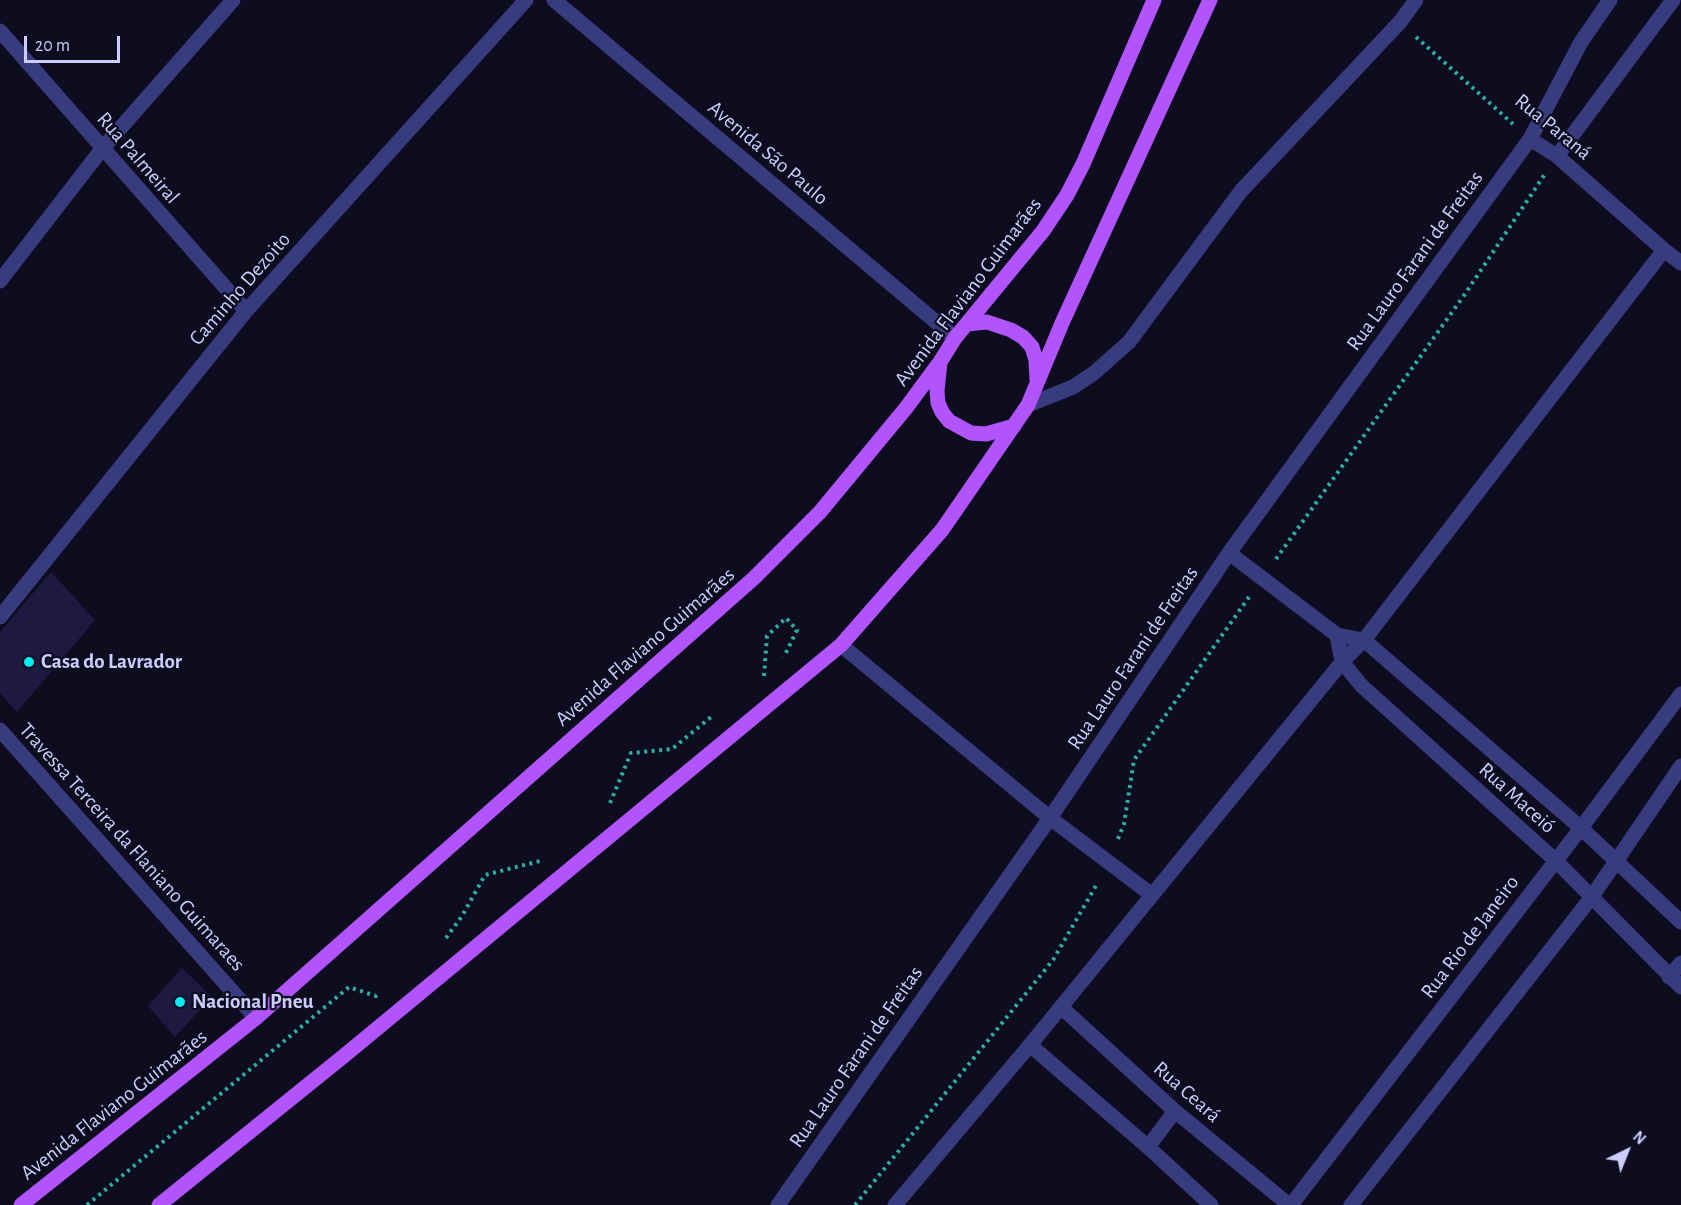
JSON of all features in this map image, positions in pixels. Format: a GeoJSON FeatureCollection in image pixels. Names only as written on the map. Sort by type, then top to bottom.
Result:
{"type":"FeatureCollection","features":[{"type":"Feature","properties":{"kind":"main road","name":"Avenida Flaviano Guimarães"},"geometry":{"type":"LineString","coordinates":[[21,1205],[256,1018],[754,578],[820,512],[906,408],[956,338],[1043,231],[1067,195],[1083,164],[1154,0]]}},
{"type":"Feature","properties":{"kind":"main road"},"geometry":{"type":"LineString","coordinates":[[167,1202],[841,645],[942,530],[1028,405],[1062,323],[1210,0]]}},
{"type":"Feature","properties":{"kind":"main road"},"geometry":{"type":"LineString","coordinates":[[967,324],[987,322],[1011,330],[1023,337],[1032,347],[1036,360],[1037,380]]}},
{"type":"Feature","properties":{"kind":"main road"},"geometry":{"type":"LineString","coordinates":[[940,363],[938,403],[950,421],[971,432],[986,434],[1014,426]]}},
{"type":"Feature","properties":{"kind":"street"},"geometry":{"type":"LineString","coordinates":[[0,281],[102,149],[234,0]]}},
{"type":"Feature","properties":{"kind":"street","name":"Caminho Dezoito"},"geometry":{"type":"LineString","coordinates":[[0,616],[246,311],[526,0]]}},
{"type":"Feature","properties":{"kind":"street","name":"Avenida São Paulo"},"geometry":{"type":"LineString","coordinates":[[554,0],[956,338]]}},
{"type":"Feature","properties":{"kind":"street"},"geometry":{"type":"LineString","coordinates":[[1028,405],[1073,387],[1094,373],[1128,342],[1241,191],[1400,22],[1416,0]]}},
{"type":"Feature","properties":{"kind":"street","name":"Rua Lauro Farani de Freitas"},"geometry":{"type":"LineString","coordinates":[[778,1205],[1050,818],[1229,553],[1530,139],[1581,42],[1610,0]]}},
{"type":"Feature","properties":{"kind":"street"},"geometry":{"type":"LineString","coordinates":[[1557,156],[1673,0]]}},
{"type":"Feature","properties":{"kind":"street","name":"Rua Palmeiral"},"geometry":{"type":"LineString","coordinates":[[0,31],[246,311]]}},
{"type":"Feature","properties":{"kind":"street","name":"Rua Paraná"},"geometry":{"type":"LineString","coordinates":[[1530,139],[1557,156],[1681,263]]}},
{"type":"Feature","properties":{"kind":"street"},"geometry":{"type":"LineString","coordinates":[[895,1205],[1030,1045],[1342,662],[1364,640],[1664,250]]}},
{"type":"Feature","properties":{"kind":"street"},"geometry":{"type":"LineString","coordinates":[[1229,553],[1337,635],[1364,640]]}},
{"type":"Feature","properties":{"kind":"street","name":"Rua Maceió"},"geometry":{"type":"LineString","coordinates":[[1337,635],[1342,662],[1362,686],[1555,860],[1675,982]]}},
{"type":"Feature","properties":{"kind":"street","name":"Rua Maceió"},"geometry":{"type":"LineString","coordinates":[[1364,640],[1581,828],[1681,922]]}},
{"type":"Feature","properties":{"kind":"street"},"geometry":{"type":"LineString","coordinates":[[841,645],[1050,818],[1152,895]]}},
{"type":"Feature","properties":{"kind":"street","name":"Rua Rio de Janeiro"},"geometry":{"type":"LineString","coordinates":[[1290,1205],[1581,828],[1681,694]]}},
{"type":"Feature","properties":{"kind":"street","name":"Travessa Terceira da Flaniano Guimaraes"},"geometry":{"type":"LineString","coordinates":[[0,730],[256,1018]]}},
{"type":"Feature","properties":{"kind":"street"},"geometry":{"type":"LineString","coordinates":[[1351,1205],[1591,898],[1680,769]]}},
{"type":"Feature","properties":{"kind":"street"},"geometry":{"type":"LineString","coordinates":[[1675,982],[1681,963]]}},
{"type":"Feature","properties":{"kind":"street","name":"Rua Ceará"},"geometry":{"type":"LineString","coordinates":[[1061,1007],[1175,1111],[1290,1205]]}},
{"type":"Feature","properties":{"kind":"street"},"geometry":{"type":"LineString","coordinates":[[1030,1045],[1211,1205]]}},
{"type":"Feature","properties":{"kind":"street"},"geometry":{"type":"LineString","coordinates":[[1148,1148],[1175,1111]]}},
{"type":"Feature","properties":{"kind":"path","name":"Rua Paraná"},"geometry":{"type":"LineString","coordinates":[[1400,22],[1530,139]]}},
{"type":"Feature","properties":{"kind":"path"},"geometry":{"type":"LineString","coordinates":[[855,1205],[1053,960],[1082,911],[1124,824],[1134,760],[1465,294],[1557,156]]}},
{"type":"Feature","properties":{"kind":"path"},"geometry":{"type":"LineString","coordinates":[[764,676],[767,636],[786,618],[797,630],[786,656],[779,662]]}},
{"type":"Feature","properties":{"kind":"path"},"geometry":{"type":"LineString","coordinates":[[755,683],[772,669]]}},
{"type":"Feature","properties":{"kind":"path"},"geometry":{"type":"LineString","coordinates":[[601,810],[610,803],[631,753],[672,749],[718,712]]}},
{"type":"Feature","properties":{"kind":"path"},"geometry":{"type":"LineString","coordinates":[[442,943],[462,916],[485,875],[541,861]]}},
{"type":"Feature","properties":{"kind":"path"},"geometry":{"type":"LineString","coordinates":[[87,1205],[349,987],[376,996],[385,990]]}},
{"type":"Feature","properties":{"kind":"building","name":"Casa do Lavrador"},"geometry":{"type":"Polygon","coordinates":[[[51,572],[95,620],[17,712],[0,693],[0,632],[51,572]]]}},
{"type":"Feature","properties":{"kind":"building","name":"Nacional Pneu"},"geometry":{"type":"Polygon","coordinates":[[[182,968],[212,997],[175,1037],[148,1006],[182,968]]]}},
{"type":"Feature","properties":{"kind":"place","name":"Casa do Lavrador"},"geometry":{"type":"Point","coordinates":[29,662]}},
{"type":"Feature","properties":{"kind":"place","name":"Nacional Pneu"},"geometry":{"type":"Point","coordinates":[180,1002]}}]}
